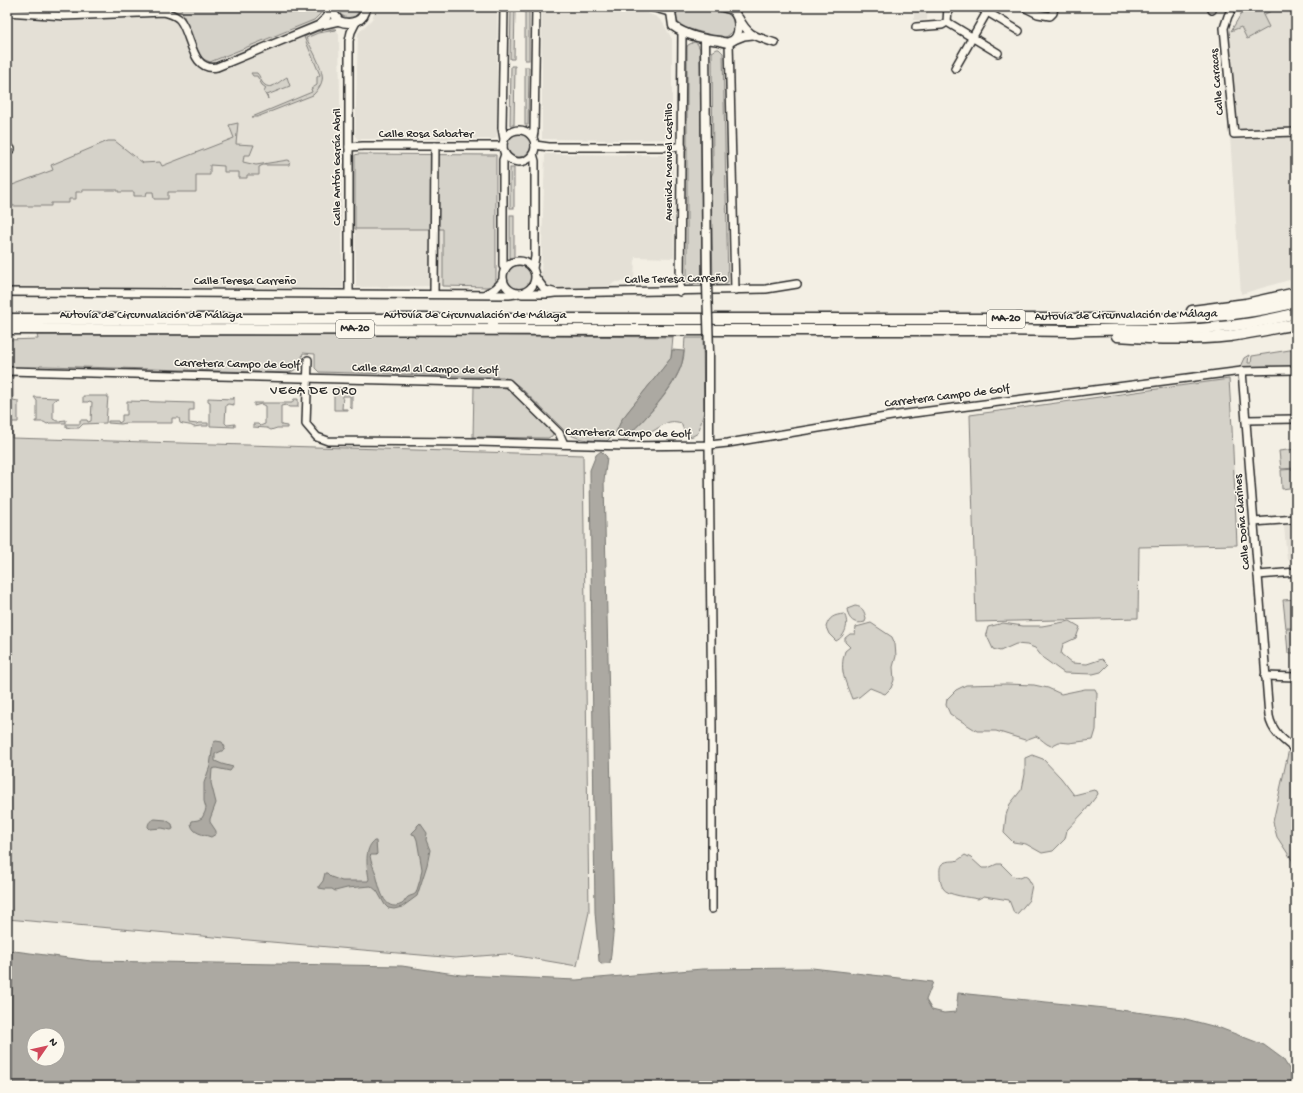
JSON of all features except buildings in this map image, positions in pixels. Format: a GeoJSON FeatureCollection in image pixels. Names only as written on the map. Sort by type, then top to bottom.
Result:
{"type":"FeatureCollection","features":[{"type":"Feature","properties":{"kind":"highway"},"geometry":{"type":"LineString","coordinates":[[1281,297],[1296,290]]}},
{"type":"Feature","properties":{"kind":"highway"},"geometry":{"type":"LineString","coordinates":[[1098,319],[1110,315],[1202,310],[1246,304],[1296,294]]}},
{"type":"Feature","properties":{"kind":"highway","name":"Autovía de Circunvalación de Málaga"},"geometry":{"type":"LineString","coordinates":[[715,319],[1175,319],[1229,315],[1256,311],[1296,302]]}},
{"type":"Feature","properties":{"kind":"highway","name":"Autovía de Circunvalación de Málaga"},"geometry":{"type":"LineString","coordinates":[[715,330],[1073,331],[1202,329],[1255,322],[1296,313]]}},
{"type":"Feature","properties":{"kind":"highway","name":"Autovía de Circunvalación de Málaga"},"geometry":{"type":"LineString","coordinates":[[7,319],[702,319]]}},
{"type":"Feature","properties":{"kind":"highway"},"geometry":{"type":"LineString","coordinates":[[1073,331],[1089,335],[1187,339],[1240,335],[1296,324]]}},
{"type":"Feature","properties":{"kind":"highway","name":"Autovía de Circunvalación de Málaga"},"geometry":{"type":"LineString","coordinates":[[7,329],[702,330]]}},
{"type":"Feature","properties":{"kind":"main road"},"geometry":{"type":"LineString","coordinates":[[331,9],[341,22],[349,24],[362,18],[366,11],[366,7]]}},
{"type":"Feature","properties":{"kind":"main road"},"geometry":{"type":"LineString","coordinates":[[653,7],[672,9],[673,26],[682,32],[704,39],[731,41],[739,30],[739,18],[733,10],[722,7]]}},
{"type":"Feature","properties":{"kind":"main road"},"geometry":{"type":"LineString","coordinates":[[704,39],[709,445]]}},
{"type":"Feature","properties":{"kind":"street"},"geometry":{"type":"LineString","coordinates":[[504,7],[502,128],[505,154],[503,160],[503,266],[505,269]]}},
{"type":"Feature","properties":{"kind":"street"},"geometry":{"type":"LineString","coordinates":[[505,154],[514,161],[525,161],[533,154],[535,145],[533,137],[536,7]]}},
{"type":"Feature","properties":{"kind":"street"},"geometry":{"type":"LineString","coordinates":[[947,22],[948,7]]}},
{"type":"Feature","properties":{"kind":"street"},"geometry":{"type":"LineString","coordinates":[[979,7],[1019,31]]}},
{"type":"Feature","properties":{"kind":"street"},"geometry":{"type":"LineString","coordinates":[[1024,7],[1038,14],[1050,16],[1053,10]]}},
{"type":"Feature","properties":{"kind":"street","name":"Calle Caracas"},"geometry":{"type":"LineString","coordinates":[[1233,7],[1224,28],[1234,134],[1296,132]]}},
{"type":"Feature","properties":{"kind":"street"},"geometry":{"type":"LineString","coordinates":[[317,26],[328,17],[331,9]]}},
{"type":"Feature","properties":{"kind":"street"},"geometry":{"type":"LineString","coordinates":[[7,12],[64,16],[164,12],[173,14],[180,20],[198,61],[204,66],[210,68],[217,67],[317,26],[341,22]]}},
{"type":"Feature","properties":{"kind":"street"},"geometry":{"type":"LineString","coordinates":[[955,68],[987,12]]}},
{"type":"Feature","properties":{"kind":"street"},"geometry":{"type":"LineString","coordinates":[[739,18],[746,30],[753,36]]}},
{"type":"Feature","properties":{"kind":"street","name":"Calle Antón García Abril"},"geometry":{"type":"LineString","coordinates":[[341,22],[346,28],[349,41]]}},
{"type":"Feature","properties":{"kind":"street","name":"Calle Antón García Abril"},"geometry":{"type":"LineString","coordinates":[[349,293],[349,41],[351,32],[356,22]]}},
{"type":"Feature","properties":{"kind":"street"},"geometry":{"type":"LineString","coordinates":[[916,27],[942,25],[947,22]]}},
{"type":"Feature","properties":{"kind":"street"},"geometry":{"type":"LineString","coordinates":[[947,22],[998,53]]}},
{"type":"Feature","properties":{"kind":"street","name":"Avenida Manuel Castillo"},"geometry":{"type":"LineString","coordinates":[[680,292],[682,32]]}},
{"type":"Feature","properties":{"kind":"street"},"geometry":{"type":"LineString","coordinates":[[735,290],[731,41],[744,36],[753,36],[775,43]]}},
{"type":"Feature","properties":{"kind":"street"},"geometry":{"type":"LineString","coordinates":[[504,142],[511,132],[520,129],[529,133],[533,137]]}},
{"type":"Feature","properties":{"kind":"street","name":"Calle Rosa Sabater"},"geometry":{"type":"LineString","coordinates":[[349,147],[435,146],[504,142]]}},
{"type":"Feature","properties":{"kind":"street"},"geometry":{"type":"LineString","coordinates":[[535,145],[549,147],[682,147]]}},
{"type":"Feature","properties":{"kind":"street"},"geometry":{"type":"LineString","coordinates":[[434,294],[435,146]]}},
{"type":"Feature","properties":{"kind":"street"},"geometry":{"type":"LineString","coordinates":[[533,154],[535,161],[535,257],[533,268],[536,278],[545,290],[555,293]]}},
{"type":"Feature","properties":{"kind":"street"},"geometry":{"type":"LineString","coordinates":[[533,268],[524,262],[513,262],[505,269],[503,280],[507,289],[519,294],[528,292],[532,288],[536,278]]}},
{"type":"Feature","properties":{"kind":"street","name":"Calle Teresa Carreño"},"geometry":{"type":"LineString","coordinates":[[483,294],[493,291],[503,280]]}},
{"type":"Feature","properties":{"kind":"street","name":"Calle Teresa Carreño"},"geometry":{"type":"LineString","coordinates":[[7,292],[509,295],[766,289],[797,284]]}},
{"type":"Feature","properties":{"kind":"street"},"geometry":{"type":"LineString","coordinates":[[306,378],[308,360]]}},
{"type":"Feature","properties":{"kind":"street","name":"Carretera Campo de Golf"},"geometry":{"type":"LineString","coordinates":[[7,371],[306,378],[306,424],[317,437],[328,441],[626,446],[709,445],[728,443],[898,414],[1242,371],[1296,370]]}},
{"type":"Feature","properties":{"kind":"street","name":"Calle Doña Clarines"},"geometry":{"type":"LineString","coordinates":[[1242,371],[1270,722],[1277,735],[1296,750]]}},
{"type":"Feature","properties":{"kind":"street","name":"Calle Ramal al Campo de Golf"},"geometry":{"type":"LineString","coordinates":[[306,378],[508,383],[559,433],[564,444]]}},
{"type":"Feature","properties":{"kind":"street"},"geometry":{"type":"LineString","coordinates":[[1246,420],[1296,419]]}},
{"type":"Feature","properties":{"kind":"street"},"geometry":{"type":"LineString","coordinates":[[709,445],[712,909]]}},
{"type":"Feature","properties":{"kind":"street"},"geometry":{"type":"LineString","coordinates":[[1254,522],[1296,519]]}},
{"type":"Feature","properties":{"kind":"street"},"geometry":{"type":"LineString","coordinates":[[1258,575],[1296,572]]}},
{"type":"Feature","properties":{"kind":"street"},"geometry":{"type":"LineString","coordinates":[[1265,674],[1296,677]]}},
{"type":"Feature","properties":{"kind":"shaded area"},"geometry":{"type":"Polygon","coordinates":[[[7,7],[30,7],[52,11],[128,7],[323,7],[339,34],[343,288],[7,288],[7,7]]]}},
{"type":"Feature","properties":{"kind":"shaded area"},"geometry":{"type":"Polygon","coordinates":[[[180,7],[321,7],[322,9],[320,14],[314,20],[210,62],[201,58],[180,7]]]}},
{"type":"Feature","properties":{"kind":"shaded area"},"geometry":{"type":"Polygon","coordinates":[[[335,7],[361,7],[356,16],[347,18],[339,14],[335,7]]]}},
{"type":"Feature","properties":{"kind":"shaded area"},"geometry":{"type":"Polygon","coordinates":[[[376,7],[495,7],[497,12],[497,136],[495,139],[358,139],[355,136],[358,33],[372,19],[376,7]]]}},
{"type":"Feature","properties":{"kind":"shaded area"},"geometry":{"type":"Polygon","coordinates":[[[544,7],[615,7],[647,13],[657,17],[663,23],[672,39],[672,139],[542,139],[542,12],[544,7]]]}},
{"type":"Feature","properties":{"kind":"shaded area"},"geometry":{"type":"Polygon","coordinates":[[[679,7],[717,8],[724,11],[734,20],[733,30],[730,35],[721,38],[683,27],[678,23],[676,18],[679,7]]]}},
{"type":"Feature","properties":{"kind":"shaded area"},"geometry":{"type":"Polygon","coordinates":[[[914,7],[928,7],[927,20],[914,20],[914,7]]]}},
{"type":"Feature","properties":{"kind":"shaded area"},"geometry":{"type":"Polygon","coordinates":[[[1245,7],[1279,7],[1263,15],[1269,27],[1247,39],[1241,27],[1231,31],[1245,7]]]}},
{"type":"Feature","properties":{"kind":"shaded area"},"geometry":{"type":"Polygon","coordinates":[[[1279,7],[1292,7],[1296,10],[1296,278],[1241,294],[1223,36],[1279,7]]]}},
{"type":"Feature","properties":{"kind":"shaded area"},"geometry":{"type":"Polygon","coordinates":[[[511,8],[515,8],[514,59],[510,59],[511,8]]]}},
{"type":"Feature","properties":{"kind":"shaded area"},"geometry":{"type":"Polygon","coordinates":[[[525,9],[529,9],[529,60],[525,60],[525,9]]]}},
{"type":"Feature","properties":{"kind":"shaded area"},"geometry":{"type":"Polygon","coordinates":[[[337,29],[318,33],[306,38],[318,61],[322,74],[321,83],[315,93],[257,117],[252,117],[312,92],[311,89],[317,85],[317,77],[320,75],[304,37],[318,31],[322,32],[337,29]]]}},
{"type":"Feature","properties":{"kind":"shaded area"},"geometry":{"type":"Polygon","coordinates":[[[694,42],[697,43],[700,49],[702,284],[687,283],[687,47],[694,42]]]}},
{"type":"Feature","properties":{"kind":"shaded area"},"geometry":{"type":"Polygon","coordinates":[[[717,49],[723,53],[728,282],[713,284],[711,177],[713,172],[712,52],[717,49]]]}},
{"type":"Feature","properties":{"kind":"shaded area"},"geometry":{"type":"Polygon","coordinates":[[[511,66],[515,66],[514,125],[510,125],[511,66]]]}},
{"type":"Feature","properties":{"kind":"shaded area"},"geometry":{"type":"Polygon","coordinates":[[[525,67],[529,67],[528,125],[525,125],[525,67]]]}},
{"type":"Feature","properties":{"kind":"shaded area"},"geometry":{"type":"Polygon","coordinates":[[[251,73],[257,73],[262,82],[268,86],[274,85],[287,77],[290,86],[267,95],[268,99],[264,92],[266,88],[262,85],[257,76],[253,76],[251,73]]]}},
{"type":"Feature","properties":{"kind":"shaded area"},"geometry":{"type":"Polygon","coordinates":[[[238,123],[236,144],[254,145],[250,155],[244,155],[243,162],[256,165],[288,160],[290,161],[289,165],[263,165],[259,167],[259,175],[247,175],[247,178],[239,178],[239,172],[224,172],[224,166],[210,165],[210,175],[196,175],[196,192],[168,192],[168,199],[154,199],[153,192],[147,192],[146,196],[134,196],[134,192],[118,192],[118,190],[83,190],[83,192],[76,192],[76,199],[69,199],[69,203],[51,203],[51,206],[12,206],[12,204],[7,204],[7,187],[53,170],[51,165],[108,141],[115,141],[143,163],[160,162],[162,166],[234,138],[229,125],[238,123]]]}},
{"type":"Feature","properties":{"kind":"shaded area"},"geometry":{"type":"Polygon","coordinates":[[[519,133],[528,136],[531,145],[528,154],[519,157],[510,154],[507,145],[510,136],[519,133]]]}},
{"type":"Feature","properties":{"kind":"shaded area"},"geometry":{"type":"Polygon","coordinates":[[[545,154],[673,155],[674,258],[635,257],[634,281],[615,282],[607,288],[552,289],[545,286],[541,275],[545,154]]]}},
{"type":"Feature","properties":{"kind":"shaded area"},"geometry":{"type":"Polygon","coordinates":[[[355,155],[496,155],[496,279],[492,286],[443,286],[443,229],[355,229],[355,155]]]}},
{"type":"Feature","properties":{"kind":"shaded area"},"geometry":{"type":"Polygon","coordinates":[[[510,168],[514,168],[514,208],[510,208],[510,168]]]}},
{"type":"Feature","properties":{"kind":"shaded area"},"geometry":{"type":"Polygon","coordinates":[[[510,215],[514,215],[514,258],[510,258],[510,215]]]}},
{"type":"Feature","properties":{"kind":"shaded area"},"geometry":{"type":"Polygon","coordinates":[[[355,229],[443,229],[443,286],[356,287],[355,229]]]}},
{"type":"Feature","properties":{"kind":"shaded area"},"geometry":{"type":"Polygon","coordinates":[[[519,265],[524,266],[530,272],[530,282],[524,288],[519,289],[514,288],[508,282],[507,277],[508,272],[514,266],[519,265]]]}},
{"type":"Feature","properties":{"kind":"shaded area"},"geometry":{"type":"Polygon","coordinates":[[[37,335],[413,335],[417,337],[419,335],[673,337],[671,358],[622,419],[616,432],[607,441],[581,439],[567,433],[520,387],[503,377],[319,372],[315,368],[315,354],[303,353],[299,365],[295,370],[289,373],[47,366],[40,366],[38,369],[7,368],[7,340],[38,339],[37,335]]]}},
{"type":"Feature","properties":{"kind":"shaded area"},"geometry":{"type":"Polygon","coordinates":[[[685,338],[703,338],[704,411],[698,433],[688,437],[681,423],[671,422],[664,424],[649,433],[624,439],[658,404],[673,383],[683,360],[685,338]]]}},
{"type":"Feature","properties":{"kind":"shaded area"},"geometry":{"type":"Polygon","coordinates":[[[1296,349],[1296,367],[1239,369],[1244,358],[1249,355],[1248,363],[1251,363],[1252,356],[1296,349]]]}},
{"type":"Feature","properties":{"kind":"shaded area"},"geometry":{"type":"Polygon","coordinates":[[[672,350],[684,351],[682,363],[673,383],[658,404],[624,439],[616,432],[622,419],[671,358],[672,350]]]}},
{"type":"Feature","properties":{"kind":"shaded area"},"geometry":{"type":"Polygon","coordinates":[[[7,376],[13,376],[13,400],[18,401],[18,422],[12,422],[12,438],[583,455],[589,912],[577,966],[506,954],[455,958],[7,919],[7,376]]]}},
{"type":"Feature","properties":{"kind":"shaded area"},"geometry":{"type":"Polygon","coordinates":[[[1229,379],[1237,545],[1139,547],[1138,618],[976,622],[970,415],[1229,379]]]}},
{"type":"Feature","properties":{"kind":"shaded area"},"geometry":{"type":"Polygon","coordinates":[[[474,387],[508,389],[552,431],[552,436],[548,438],[473,437],[474,387]]]}},
{"type":"Feature","properties":{"kind":"shaded area"},"geometry":{"type":"Polygon","coordinates":[[[334,388],[352,388],[352,409],[350,407],[350,396],[343,396],[342,409],[349,410],[334,410],[334,388]]]}},
{"type":"Feature","properties":{"kind":"shaded area"},"geometry":{"type":"Polygon","coordinates":[[[83,396],[108,396],[106,423],[83,424],[79,428],[66,427],[66,424],[80,424],[80,420],[87,420],[88,422],[91,421],[92,402],[83,402],[83,396]]]}},
{"type":"Feature","properties":{"kind":"shaded area"},"geometry":{"type":"Polygon","coordinates":[[[34,397],[58,398],[53,401],[53,419],[57,421],[66,420],[66,423],[47,424],[44,422],[35,422],[37,421],[37,401],[34,397]]]}},
{"type":"Feature","properties":{"kind":"shaded area"},"geometry":{"type":"Polygon","coordinates":[[[234,397],[234,405],[226,405],[225,423],[227,425],[235,424],[235,427],[210,426],[210,402],[208,401],[208,398],[233,399],[234,397]]]}},
{"type":"Feature","properties":{"kind":"shaded area"},"geometry":{"type":"Polygon","coordinates":[[[294,399],[298,399],[298,407],[289,407],[286,405],[281,406],[281,425],[287,426],[287,428],[277,428],[271,430],[267,428],[253,427],[253,424],[258,424],[260,426],[265,424],[265,406],[261,404],[254,406],[254,403],[292,403],[294,399]]]}},
{"type":"Feature","properties":{"kind":"shaded area"},"geometry":{"type":"Polygon","coordinates":[[[127,401],[194,403],[194,410],[189,410],[189,423],[208,423],[208,426],[194,427],[191,425],[182,424],[180,423],[179,418],[172,418],[172,423],[121,424],[108,423],[108,421],[118,421],[119,423],[122,421],[122,415],[127,415],[127,401]]]}},
{"type":"Feature","properties":{"kind":"shaded area"},"geometry":{"type":"Polygon","coordinates":[[[1296,449],[1295,468],[1281,469],[1279,451],[1296,449]]]}},
{"type":"Feature","properties":{"kind":"shaded area"},"geometry":{"type":"Polygon","coordinates":[[[601,451],[607,457],[604,481],[614,925],[610,963],[601,964],[599,961],[595,912],[590,470],[596,455],[601,451]]]}},
{"type":"Feature","properties":{"kind":"shaded area"},"geometry":{"type":"Polygon","coordinates":[[[1295,469],[1296,487],[1282,489],[1281,470],[1295,469]]]}},
{"type":"Feature","properties":{"kind":"shaded area"},"geometry":{"type":"Polygon","coordinates":[[[1296,524],[1296,560],[1287,560],[1284,525],[1296,524]]]}},
{"type":"Feature","properties":{"kind":"shaded area"},"geometry":{"type":"Polygon","coordinates":[[[1296,599],[1296,628],[1286,628],[1283,600],[1296,599]]]}},
{"type":"Feature","properties":{"kind":"shaded area"},"geometry":{"type":"Polygon","coordinates":[[[855,606],[860,607],[865,613],[865,622],[858,623],[850,619],[847,609],[855,606]]]}},
{"type":"Feature","properties":{"kind":"shaded area"},"geometry":{"type":"Polygon","coordinates":[[[844,614],[847,621],[846,629],[842,636],[836,641],[829,634],[826,627],[832,617],[844,614]]]}},
{"type":"Feature","properties":{"kind":"shaded area"},"geometry":{"type":"Polygon","coordinates":[[[1070,621],[1080,627],[1076,638],[1063,644],[1061,654],[1072,663],[1087,664],[1102,659],[1108,665],[1101,672],[1093,674],[1064,673],[1043,658],[1035,648],[1027,645],[1016,644],[1000,651],[993,649],[986,634],[988,627],[1003,623],[1023,626],[1042,626],[1070,621]]]}},
{"type":"Feature","properties":{"kind":"shaded area"},"geometry":{"type":"Polygon","coordinates":[[[871,623],[892,637],[895,644],[896,656],[893,667],[894,680],[891,688],[885,694],[870,688],[859,697],[852,699],[845,681],[843,670],[843,658],[845,651],[850,647],[845,642],[845,638],[850,634],[855,634],[856,627],[871,623]]]}},
{"type":"Feature","properties":{"kind":"shaded area"},"geometry":{"type":"Polygon","coordinates":[[[1286,629],[1296,629],[1296,653],[1288,653],[1286,629]]]}},
{"type":"Feature","properties":{"kind":"shaded area"},"geometry":{"type":"Polygon","coordinates":[[[966,685],[1034,685],[1048,688],[1061,694],[1085,689],[1095,689],[1097,693],[1096,730],[1093,740],[1069,743],[1059,742],[1051,746],[1036,736],[1025,740],[996,731],[977,731],[950,714],[946,705],[947,699],[956,690],[966,685]]]}},
{"type":"Feature","properties":{"kind":"shaded area"},"geometry":{"type":"Polygon","coordinates":[[[216,741],[222,742],[225,747],[224,750],[215,754],[215,761],[233,767],[230,771],[216,768],[212,769],[211,783],[216,803],[210,822],[216,831],[216,834],[211,837],[196,832],[191,824],[192,821],[202,818],[205,812],[204,783],[210,766],[213,744],[216,741]]]}},
{"type":"Feature","properties":{"kind":"shaded area"},"geometry":{"type":"Polygon","coordinates":[[[1289,749],[1296,755],[1296,866],[1277,837],[1273,822],[1289,749]]]}},
{"type":"Feature","properties":{"kind":"shaded area"},"geometry":{"type":"Polygon","coordinates":[[[1032,755],[1043,759],[1061,778],[1074,795],[1094,790],[1097,791],[1098,794],[1085,811],[1067,830],[1065,839],[1053,851],[1042,853],[1026,844],[1013,842],[1004,833],[1006,815],[1010,804],[1022,789],[1025,774],[1025,758],[1032,755]]]}},
{"type":"Feature","properties":{"kind":"shaded area"},"geometry":{"type":"Polygon","coordinates":[[[155,819],[166,820],[172,824],[173,829],[150,829],[148,827],[149,824],[155,819]]]}},
{"type":"Feature","properties":{"kind":"shaded area"},"geometry":{"type":"Polygon","coordinates":[[[420,823],[427,833],[426,840],[430,850],[427,865],[417,896],[402,907],[394,909],[388,908],[377,891],[371,886],[347,888],[335,891],[332,889],[319,888],[325,873],[342,881],[368,881],[367,853],[371,844],[376,841],[377,854],[370,856],[383,897],[390,905],[396,906],[402,904],[408,897],[416,893],[420,880],[422,869],[417,840],[415,835],[412,833],[420,823]]]}},
{"type":"Feature","properties":{"kind":"shaded area"},"geometry":{"type":"Polygon","coordinates":[[[965,855],[971,858],[982,868],[988,868],[1001,864],[1013,876],[1020,878],[1025,876],[1028,878],[1032,885],[1029,900],[1018,913],[1014,913],[1009,900],[984,896],[978,899],[945,891],[940,881],[941,865],[946,862],[957,860],[965,855]]]}},
{"type":"Feature","properties":{"kind":"shaded area"},"geometry":{"type":"Polygon","coordinates":[[[7,950],[91,961],[402,966],[461,975],[576,980],[702,969],[812,968],[933,982],[926,1000],[932,1010],[944,1013],[956,1012],[958,993],[1105,1008],[1182,1018],[1220,1028],[1264,1045],[1283,1059],[1294,1077],[1288,1086],[7,1086],[7,950]]]}},
{"type":"Feature","properties":{"kind":"district","name":"VEGA DE ORO"},"geometry":{"type":"Point","coordinates":[314,391]}}]}
